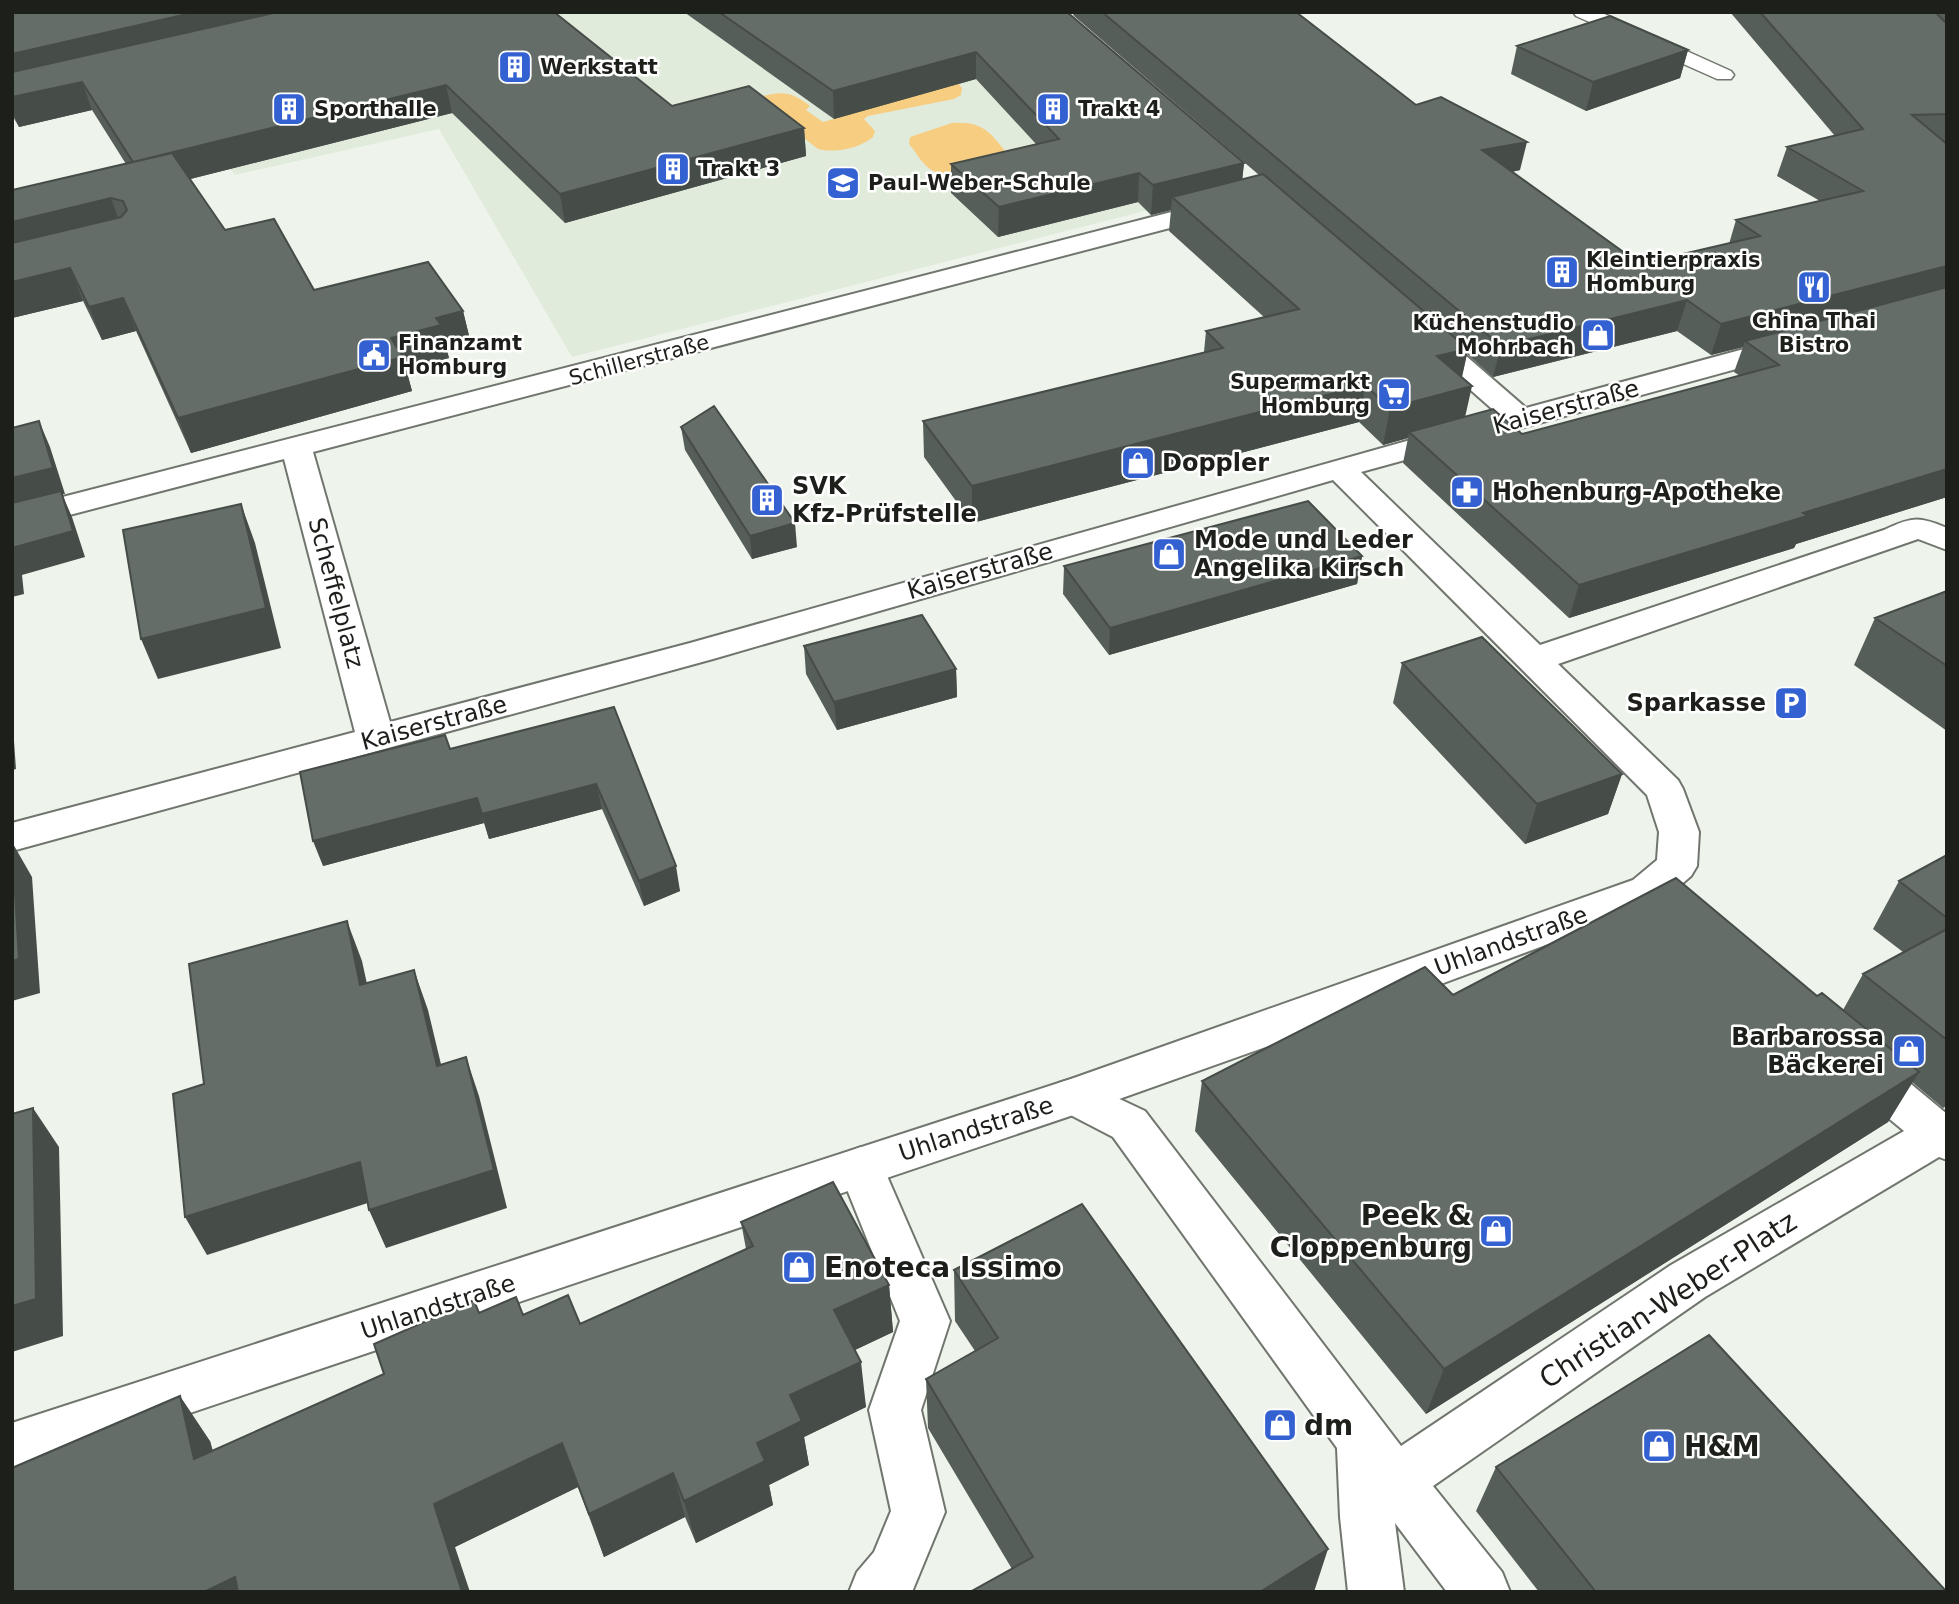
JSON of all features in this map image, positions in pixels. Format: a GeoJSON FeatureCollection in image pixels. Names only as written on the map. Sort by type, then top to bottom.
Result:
{"type":"FeatureCollection","features":[{"type":"Feature","properties":{"kind":"street","name":"Schillerstraße"},"geometry":{"type":"LineString","coordinates":[[12,520],[1253,200]]}},
{"type":"Feature","properties":{"kind":"street"},"geometry":{"type":"LineString","coordinates":[[1407,320],[1522,420]]}},
{"type":"Feature","properties":{"kind":"street","name":"Kaiserstraße"},"geometry":{"type":"LineString","coordinates":[[12,837],[701,651],[1339,468],[1824,336]]}},
{"type":"Feature","properties":{"kind":"street","name":"Scheffelplatz"},"geometry":{"type":"LineString","coordinates":[[296,447],[376,739]]}},
{"type":"Feature","properties":{"kind":"street","name":"Uhlandstraße"},"geometry":{"type":"LineString","coordinates":[[12,1448],[1075,1096],[1391,985],[1662,904],[1677,866],[1679,832],[1664,789],[1339,468]]}},
{"type":"Feature","properties":{"kind":"street"},"geometry":{"type":"LineString","coordinates":[[1533,660],[1896,537],[1917,527],[1947,540]]}},
{"type":"Feature","properties":{"kind":"street"},"geometry":{"type":"LineString","coordinates":[[1835,1047],[1943,1138]]}},
{"type":"Feature","properties":{"kind":"street"},"geometry":{"type":"LineString","coordinates":[[1075,1096],[1129,1124],[1363,1440],[1482,1592]]}},
{"type":"Feature","properties":{"kind":"street","name":"Christian-Weber-Platz"},"geometry":{"type":"LineString","coordinates":[[1395,1481],[1688,1281],[1943,1138]]}},
{"type":"Feature","properties":{"kind":"street"},"geometry":{"type":"LineString","coordinates":[[861,1167],[925,1321],[895,1410],[918,1512],[893,1571],[877,1592]]}},
{"type":"Feature","properties":{"kind":"street"},"geometry":{"type":"LineString","coordinates":[[1363,1440],[1367,1517],[1376,1592]]}},
{"type":"Feature","properties":{"kind":"lane"},"geometry":{"type":"LineString","coordinates":[[1583,12],[1724,75]]}},
{"type":"Feature","properties":{"kind":"shaded area","name":"Paul-Weber-Schule"},"geometry":{"type":"Polygon","coordinates":[[[462,12],[1023,12],[1223,191],[572,357],[439,129],[235,175],[169,91],[462,12]]]}},
{"type":"Feature","properties":{"kind":"shaded area"},"geometry":{"type":"Polygon","coordinates":[[[958,83],[962,88],[961,95],[954,99],[868,116],[864,119],[875,131],[873,137],[854,147],[839,150],[818,149],[752,98],[783,93],[795,96],[810,106],[806,110],[823,122],[958,83]]]}},
{"type":"Feature","properties":{"kind":"shaded area"},"geometry":{"type":"Polygon","coordinates":[[[952,123],[972,124],[986,130],[1010,157],[959,173],[939,173],[930,169],[909,144],[910,137],[952,123]]]}},
{"type":"Feature","properties":{"kind":"building"},"geometry":{"type":"Polygon","coordinates":[[[12,12],[196,12],[12,54],[12,12]]]}},
{"type":"Feature","properties":{"kind":"building"},"geometry":{"type":"Polygon","coordinates":[[[278,12],[554,12],[672,106],[749,86],[804,128],[560,194],[446,85],[133,162],[82,82],[12,97],[12,72],[278,12]]]}},
{"type":"Feature","properties":{"kind":"building"},"geometry":{"type":"Polygon","coordinates":[[[719,12],[1067,12],[1244,163],[1153,185],[1139,173],[999,207],[951,164],[1059,139],[976,52],[833,91],[719,12]]]}},
{"type":"Feature","properties":{"kind":"building"},"geometry":{"type":"Polygon","coordinates":[[[1102,12],[1296,12],[1416,105],[1441,97],[1527,142],[1482,150],[1640,264],[1760,236],[1736,220],[1863,191],[1787,147],[1863,129],[1760,12],[1935,12],[1947,24],[1947,114],[1912,115],[1947,144],[1947,266],[1721,324],[1687,300],[1501,346],[1102,12]]]}},
{"type":"Feature","properties":{"kind":"building"},"geometry":{"type":"Polygon","coordinates":[[[1610,16],[1688,50],[1593,82],[1517,46],[1610,16]]]}},
{"type":"Feature","properties":{"kind":"building"},"geometry":{"type":"Polygon","coordinates":[[[172,153],[225,230],[274,219],[314,290],[428,262],[463,311],[436,318],[441,325],[391,338],[403,357],[178,418],[123,298],[89,307],[70,268],[12,282],[12,243],[121,217],[127,210],[123,201],[111,198],[12,222],[12,190],[172,153]]]}},
{"type":"Feature","properties":{"kind":"building"},"geometry":{"type":"Polygon","coordinates":[[[1263,174],[1468,349],[1437,356],[1472,386],[1390,408],[1365,385],[972,486],[923,421],[1223,348],[1206,331],[1299,309],[1172,197],[1263,174]]]}},
{"type":"Feature","properties":{"kind":"building"},"geometry":{"type":"Polygon","coordinates":[[[1947,287],[1947,469],[1803,513],[1807,516],[1579,585],[1409,432],[1493,409],[1522,434],[1779,365],[1745,341],[1947,287]]]}},
{"type":"Feature","properties":{"kind":"building"},"geometry":{"type":"Polygon","coordinates":[[[714,406],[795,523],[750,536],[681,427],[714,406]]]}},
{"type":"Feature","properties":{"kind":"building"},"geometry":{"type":"Polygon","coordinates":[[[39,421],[53,468],[12,478],[12,428],[39,421]]]}},
{"type":"Feature","properties":{"kind":"building"},"geometry":{"type":"Polygon","coordinates":[[[61,491],[73,531],[12,548],[12,503],[61,491]]]}},
{"type":"Feature","properties":{"kind":"building"},"geometry":{"type":"Polygon","coordinates":[[[1308,501],[1362,556],[1110,628],[1064,566],[1308,501]]]}},
{"type":"Feature","properties":{"kind":"building"},"geometry":{"type":"Polygon","coordinates":[[[241,504],[266,608],[141,639],[123,530],[241,504]]]}},
{"type":"Feature","properties":{"kind":"building"},"geometry":{"type":"Polygon","coordinates":[[[1947,591],[1947,666],[1875,618],[1947,591]]]}},
{"type":"Feature","properties":{"kind":"building"},"geometry":{"type":"Polygon","coordinates":[[[922,615],[956,669],[834,702],[804,646],[922,615]]]}},
{"type":"Feature","properties":{"kind":"building"},"geometry":{"type":"Polygon","coordinates":[[[1482,637],[1622,774],[1537,804],[1402,663],[1482,637]]]}},
{"type":"Feature","properties":{"kind":"building"},"geometry":{"type":"Polygon","coordinates":[[[614,707],[676,866],[639,881],[596,784],[482,814],[477,798],[313,841],[300,772],[445,735],[450,749],[614,707]]]}},
{"type":"Feature","properties":{"kind":"building"},"geometry":{"type":"Polygon","coordinates":[[[12,842],[19,959],[12,961],[12,842]]]}},
{"type":"Feature","properties":{"kind":"building"},"geometry":{"type":"Polygon","coordinates":[[[1947,855],[1947,918],[1899,881],[1947,855]]]}},
{"type":"Feature","properties":{"kind":"building","name":"Peek & Cloppenburg"},"geometry":{"type":"Polygon","coordinates":[[[1676,878],[1817,996],[1822,993],[1919,1072],[1444,1369],[1202,1081],[1425,967],[1453,995],[1676,878]]]}},
{"type":"Feature","properties":{"kind":"building"},"geometry":{"type":"Polygon","coordinates":[[[347,921],[360,985],[414,970],[437,1066],[466,1057],[494,1170],[369,1210],[360,1162],[185,1217],[173,1094],[204,1084],[189,964],[347,921]]]}},
{"type":"Feature","properties":{"kind":"building"},"geometry":{"type":"Polygon","coordinates":[[[1947,929],[1947,1040],[1863,974],[1947,929]]]}},
{"type":"Feature","properties":{"kind":"building"},"geometry":{"type":"Polygon","coordinates":[[[33,1108],[36,1299],[12,1306],[12,1114],[33,1108]]]}},
{"type":"Feature","properties":{"kind":"building"},"geometry":{"type":"Polygon","coordinates":[[[833,1182],[889,1285],[834,1310],[861,1362],[790,1395],[802,1421],[757,1443],[765,1461],[684,1501],[673,1473],[589,1514],[562,1443],[434,1504],[462,1592],[238,1592],[235,1577],[204,1592],[12,1592],[12,1468],[180,1396],[194,1459],[384,1374],[374,1344],[474,1300],[479,1313],[516,1297],[523,1315],[568,1295],[580,1324],[753,1246],[741,1222],[833,1182]]]}},
{"type":"Feature","properties":{"kind":"building"},"geometry":{"type":"Polygon","coordinates":[[[1082,1204],[1328,1549],[1260,1592],[970,1592],[1033,1557],[926,1379],[998,1338],[954,1270],[1082,1204]]]}},
{"type":"Feature","properties":{"kind":"building","name":"H&M"},"geometry":{"type":"Polygon","coordinates":[[[1709,1335],[1947,1592],[1596,1592],[1496,1467],[1709,1335]]]}},
{"type":"Feature","properties":{"kind":"place","name":"Werkstatt"},"geometry":{"type":"Point","coordinates":[515,67]}},
{"type":"Feature","properties":{"kind":"place","name":"Sporthalle"},"geometry":{"type":"Point","coordinates":[289,109]}},
{"type":"Feature","properties":{"kind":"place","name":"Trakt 4"},"geometry":{"type":"Point","coordinates":[1053,109]}},
{"type":"Feature","properties":{"kind":"place","name":"Trakt 3"},"geometry":{"type":"Point","coordinates":[673,169]}},
{"type":"Feature","properties":{"kind":"place","name":"Paul-Weber-Schule"},"geometry":{"type":"Point","coordinates":[843,183]}},
{"type":"Feature","properties":{"kind":"place","name":"Kleintierpraxis Homburg"},"geometry":{"type":"Point","coordinates":[1562,272]}},
{"type":"Feature","properties":{"kind":"place","name":"China Thai Bistro"},"geometry":{"type":"Point","coordinates":[1814,287]}},
{"type":"Feature","properties":{"kind":"place","name":"Küchenstudio Mohrbach"},"geometry":{"type":"Point","coordinates":[1598,335]}},
{"type":"Feature","properties":{"kind":"place","name":"Finanzamt Homburg"},"geometry":{"type":"Point","coordinates":[374,355]}},
{"type":"Feature","properties":{"kind":"place","name":"Supermarkt Homburg"},"geometry":{"type":"Point","coordinates":[1394,394]}},
{"type":"Feature","properties":{"kind":"place","name":"Doppler"},"geometry":{"type":"Point","coordinates":[1138,463]}},
{"type":"Feature","properties":{"kind":"place","name":"Hohenburg-Apotheke"},"geometry":{"type":"Point","coordinates":[1467,492]}},
{"type":"Feature","properties":{"kind":"place","name":"SVK Kfz-Prüfstelle"},"geometry":{"type":"Point","coordinates":[767,500]}},
{"type":"Feature","properties":{"kind":"place","name":"Mode und Leder Angelika Kirsch"},"geometry":{"type":"Point","coordinates":[1169,554]}},
{"type":"Feature","properties":{"kind":"place","name":"Sparkasse"},"geometry":{"type":"Point","coordinates":[1791,703]}},
{"type":"Feature","properties":{"kind":"place","name":"Barbarossa Bäckerei"},"geometry":{"type":"Point","coordinates":[1909,1051]}},
{"type":"Feature","properties":{"kind":"place","name":"Peek & Cloppenburg"},"geometry":{"type":"Point","coordinates":[1496,1231]}},
{"type":"Feature","properties":{"kind":"place","name":"Enoteca Issimo"},"geometry":{"type":"Point","coordinates":[799,1267]}},
{"type":"Feature","properties":{"kind":"place","name":"dm"},"geometry":{"type":"Point","coordinates":[1280,1425]}},
{"type":"Feature","properties":{"kind":"place","name":"H&M"},"geometry":{"type":"Point","coordinates":[1659,1446]}}]}
